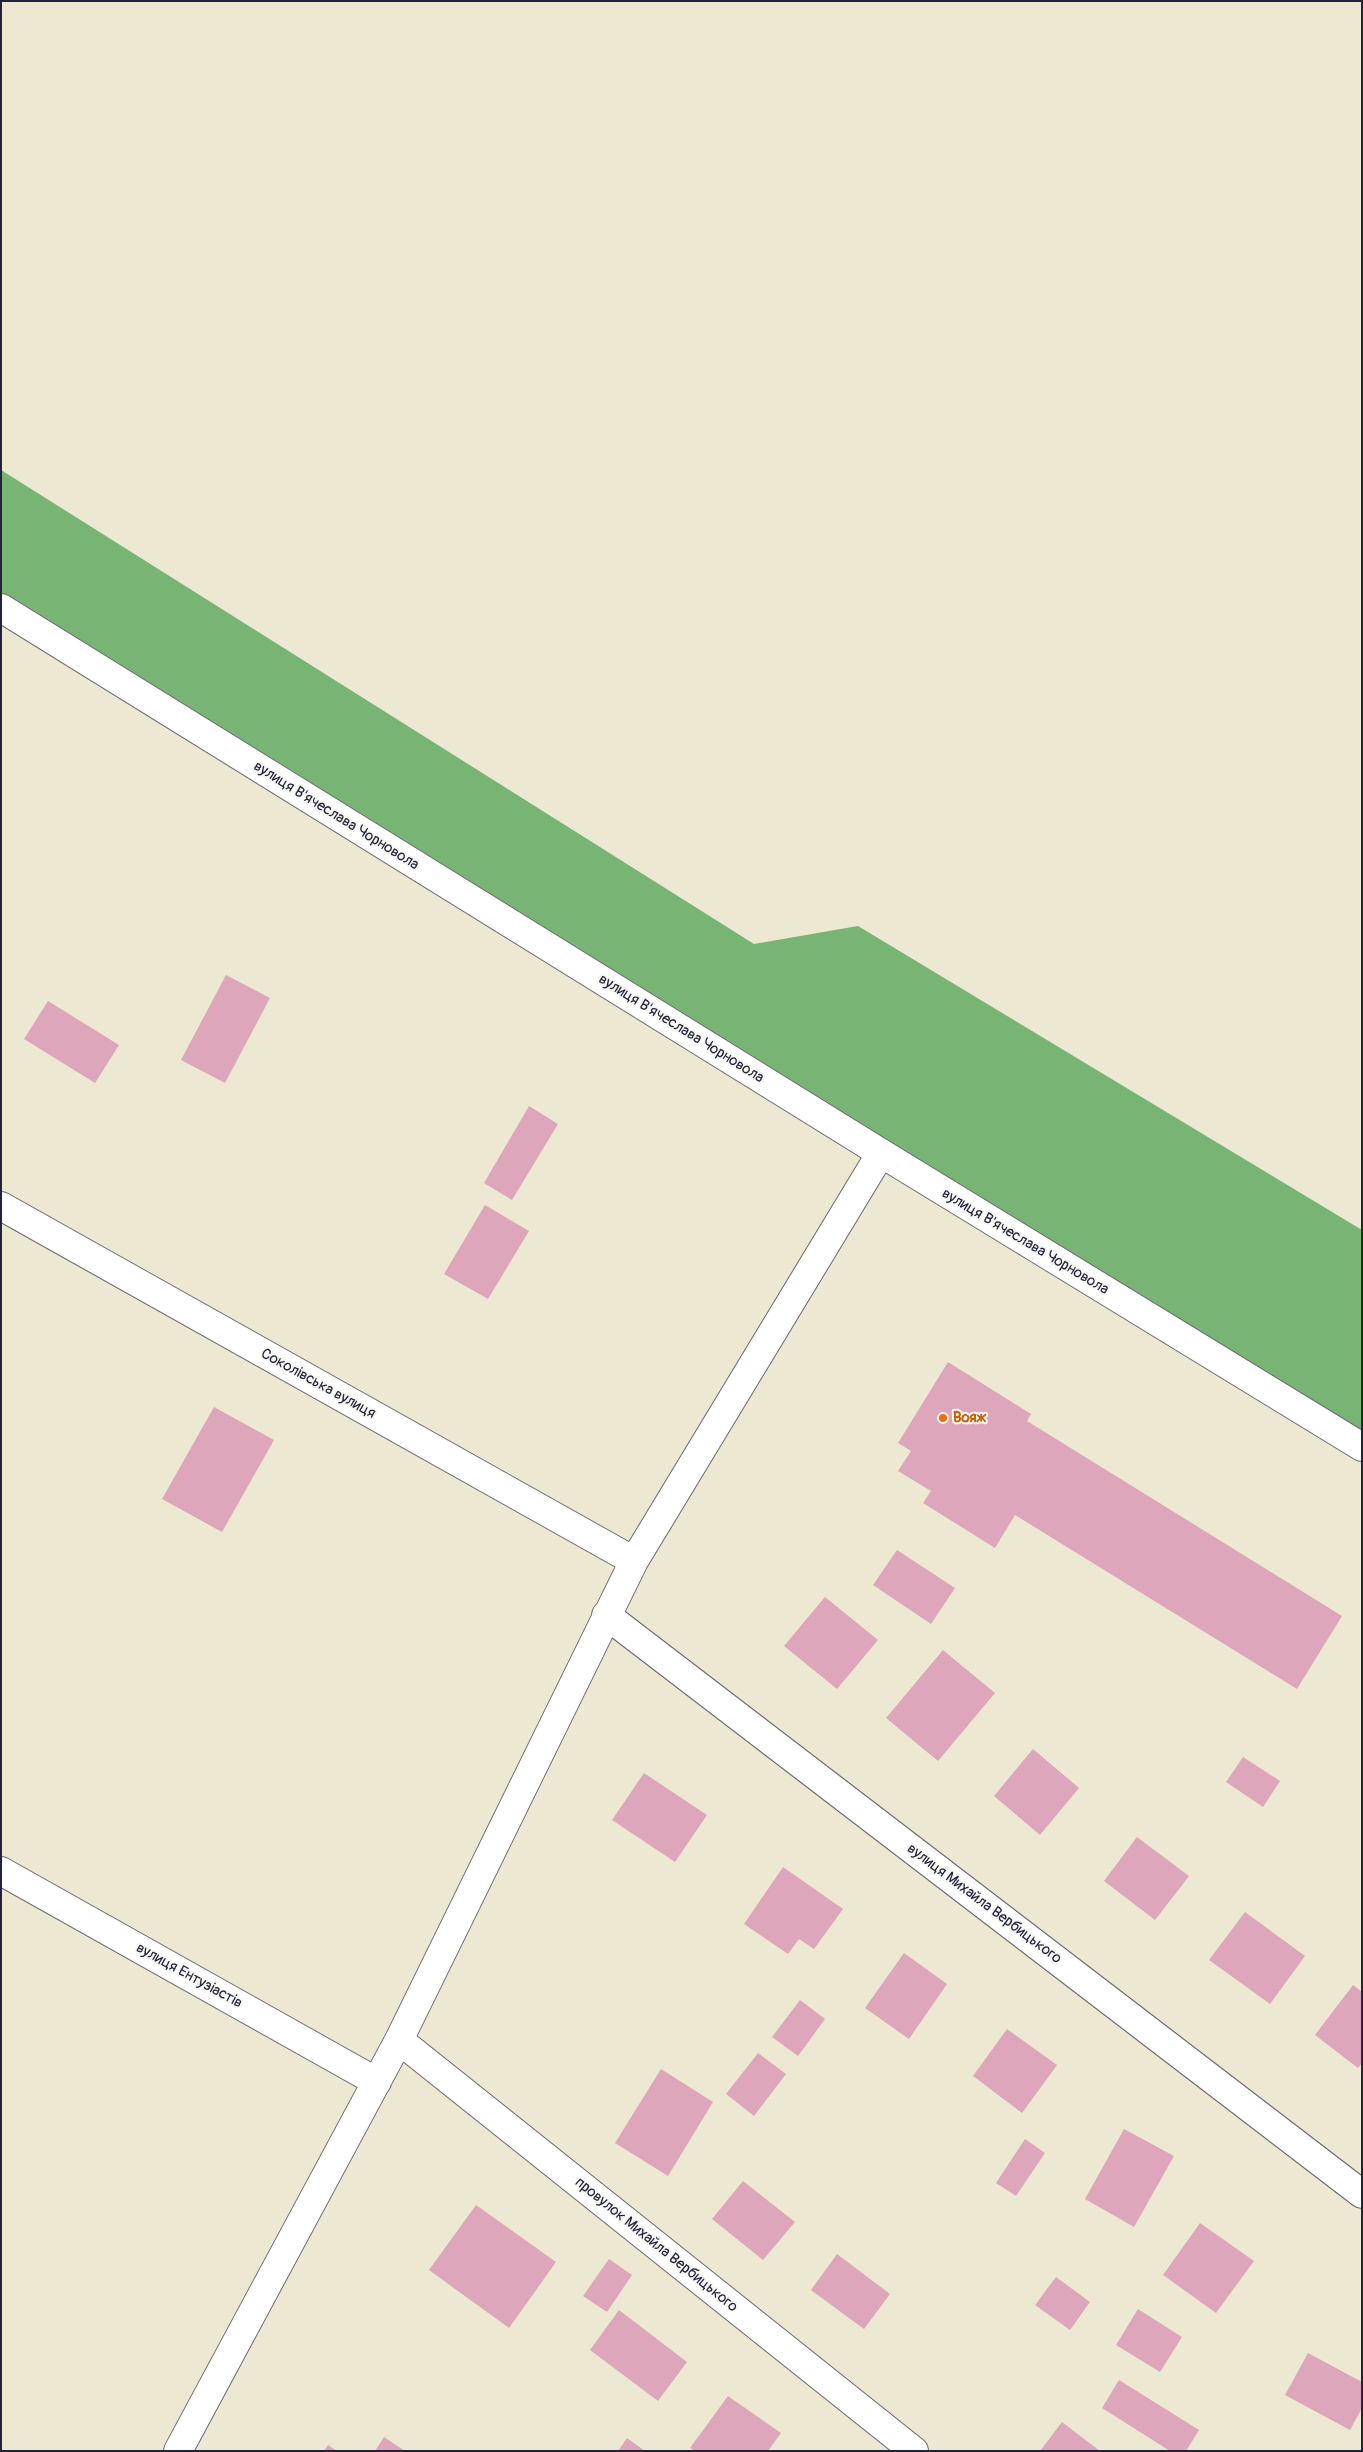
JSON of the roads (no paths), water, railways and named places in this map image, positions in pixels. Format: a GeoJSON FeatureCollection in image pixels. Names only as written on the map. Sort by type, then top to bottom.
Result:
{"type":"FeatureCollection","features":[{"type":"Feature","properties":{"kind":"street","name":"вулиця В'ячеслава Чорновола"},"geometry":{"type":"LineString","coordinates":[[1,608],[881,1153],[1362,1447]]}},
{"type":"Feature","properties":{"kind":"street"},"geometry":{"type":"LineString","coordinates":[[183,2449],[399,2040],[634,1561],[881,1153]]}},
{"type":"Feature","properties":{"kind":"street","name":"Соколівська вулиця"},"geometry":{"type":"LineString","coordinates":[[1,1206],[634,1561]]}},
{"type":"Feature","properties":{"kind":"street","name":"вулиця Михайла Вербицького"},"geometry":{"type":"LineString","coordinates":[[606,1615],[1362,2194]]}},
{"type":"Feature","properties":{"kind":"street","name":"вулиця Ентузіастів"},"geometry":{"type":"LineString","coordinates":[[1,1871],[377,2082]]}},
{"type":"Feature","properties":{"kind":"street","name":"провулок Михайла Вербицького"},"geometry":{"type":"LineString","coordinates":[[399,2040],[914,2451]]}},
{"type":"Feature","properties":{"kind":"place","name":"Вояж"},"geometry":{"type":"Point","coordinates":[943,1418]}}]}
